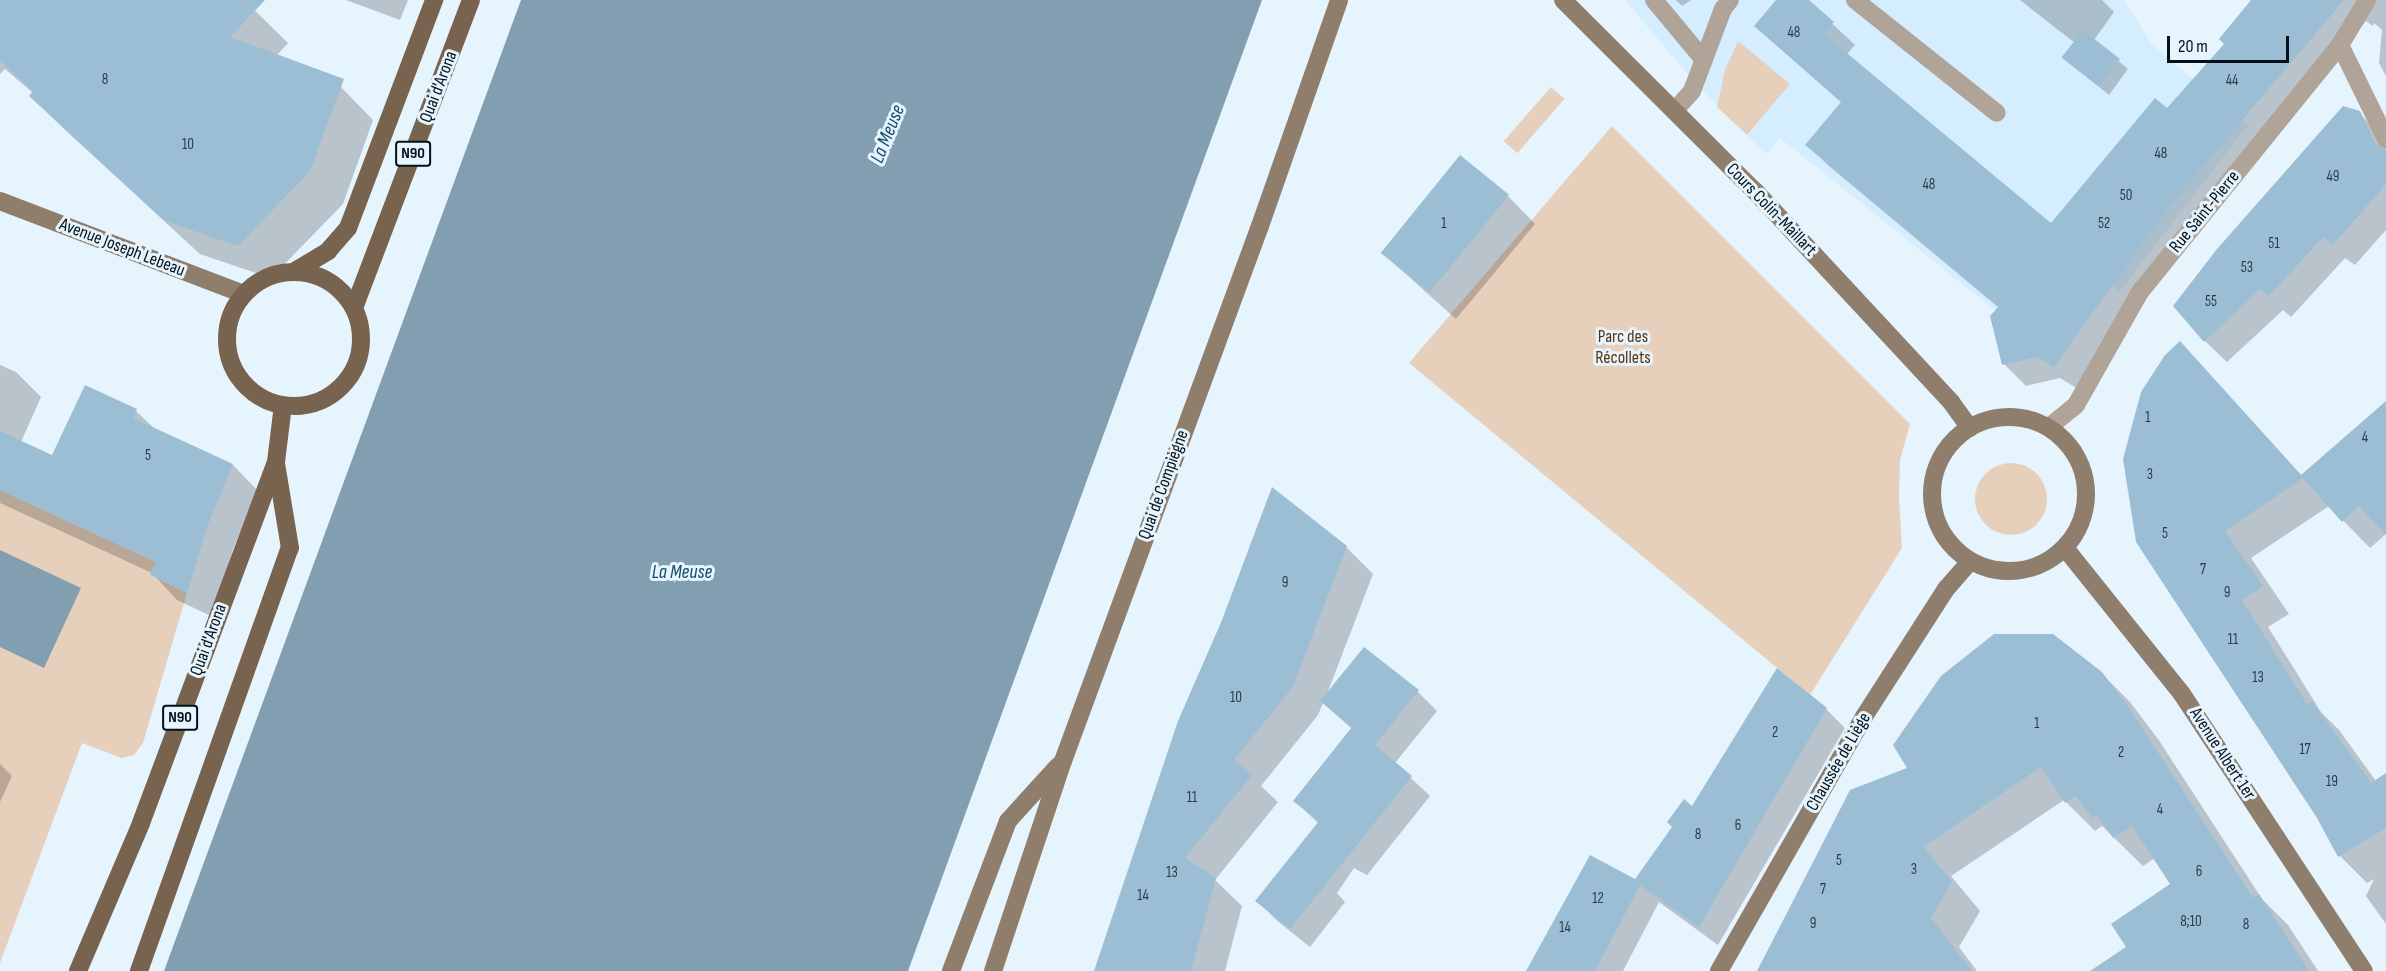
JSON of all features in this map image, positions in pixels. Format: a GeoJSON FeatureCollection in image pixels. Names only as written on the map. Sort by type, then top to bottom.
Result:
{"type":"FeatureCollection","features":[{"type":"Feature","properties":{"kind":"main road","name":"Quai d'Arona"},"geometry":{"type":"LineString","coordinates":[[295,272],[328,251],[348,228],[434,0]]}},
{"type":"Feature","properties":{"kind":"main road","name":"Quai d'Arona"},"geometry":{"type":"LineString","coordinates":[[354,308],[471,0]]}},
{"type":"Feature","properties":{"kind":"main road","name":"N90"},"geometry":{"type":"LineString","coordinates":[[243,294],[267,278],[295,272],[318,277],[339,289],[354,308]]}},
{"type":"Feature","properties":{"kind":"main road"},"geometry":{"type":"LineString","coordinates":[[243,294],[230,319],[227,348],[237,375],[256,395],[283,405],[304,405],[325,399],[342,386],[354,369],[360,350],[360,328],[354,308]]}},
{"type":"Feature","properties":{"kind":"main road","name":"Quai d'Arona"},"geometry":{"type":"LineString","coordinates":[[78,971],[141,823],[276,462],[283,405]]}},
{"type":"Feature","properties":{"kind":"main road"},"geometry":{"type":"LineString","coordinates":[[139,971],[290,548],[276,462]]}},
{"type":"Feature","properties":{"kind":"street","name":"Quai de Compiègne"},"geometry":{"type":"LineString","coordinates":[[993,971],[1063,761],[1260,226],[1340,0]]}},
{"type":"Feature","properties":{"kind":"street","name":"Cours Colin-Maillart"},"geometry":{"type":"LineString","coordinates":[[1563,0],[1755,191],[1951,402],[1970,428]]}},
{"type":"Feature","properties":{"kind":"street"},"geometry":{"type":"LineString","coordinates":[[1654,0],[1704,60]]}},
{"type":"Feature","properties":{"kind":"street"},"geometry":{"type":"LineString","coordinates":[[1675,110],[1692,91],[1723,9],[1730,0]]}},
{"type":"Feature","properties":{"kind":"street"},"geometry":{"type":"LineString","coordinates":[[1856,0],[1997,113]]}},
{"type":"Feature","properties":{"kind":"street","name":"Rue Saint-Pierre"},"geometry":{"type":"LineString","coordinates":[[2049,427],[2076,405],[2140,292],[2340,45],[2367,0]]}},
{"type":"Feature","properties":{"kind":"street"},"geometry":{"type":"LineString","coordinates":[[2340,45],[2386,139]]}},
{"type":"Feature","properties":{"kind":"street","name":"Avenue Joseph Lebeau"},"geometry":{"type":"LineString","coordinates":[[0,201],[243,294]]}},
{"type":"Feature","properties":{"kind":"street"},"geometry":{"type":"LineString","coordinates":[[1995,418],[2023,418],[2049,427],[2067,442],[2080,462],[2086,484],[2086,507],[2079,529],[2065,548],[2044,564],[2020,571],[1994,570],[1970,561],[1952,546],[1939,528],[1932,506],[1933,483],[1939,461],[1952,442],[1970,428],[1995,418]]}},
{"type":"Feature","properties":{"kind":"street","name":"Avenue Albert 1er"},"geometry":{"type":"LineString","coordinates":[[2065,548],[2182,694],[2364,971]]}},
{"type":"Feature","properties":{"kind":"street","name":"Chaussée de Liège"},"geometry":{"type":"LineString","coordinates":[[1719,971],[1865,715],[1946,589],[1970,561]]}},
{"type":"Feature","properties":{"kind":"street"},"geometry":{"type":"LineString","coordinates":[[951,971],[1008,821],[1063,761]]}},
{"type":"Feature","properties":{"kind":"shaded area"},"geometry":{"type":"Polygon","coordinates":[[[1625,0],[2124,0],[2153,46],[2248,125],[2119,292],[2063,240],[2002,316],[1780,138],[1766,154],[1695,83],[1625,0]]]}},
{"type":"Feature","properties":{"kind":"green space"},"geometry":{"type":"Polygon","coordinates":[[[1738,41],[1790,84],[1747,135],[1717,107],[1725,70],[1738,41]]]}},
{"type":"Feature","properties":{"kind":"green space"},"geometry":{"type":"Polygon","coordinates":[[[1551,87],[1565,99],[1517,153],[1504,141],[1551,87]]]}},
{"type":"Feature","properties":{"kind":"green space","name":"Parc des Récollets"},"geometry":{"type":"Polygon","coordinates":[[[1612,126],[1910,424],[1900,460],[1899,498],[1902,548],[1810,695],[1409,363],[1612,126]]]}},
{"type":"Feature","properties":{"kind":"green space"},"geometry":{"type":"Polygon","coordinates":[[[2018,463],[2037,473],[2045,485],[2047,499],[2045,513],[2037,525],[2025,533],[2004,535],[1985,525],[1977,513],[1975,492],[1985,473],[1997,465],[2018,463]]]}},
{"type":"Feature","properties":{"kind":"green space"},"geometry":{"type":"Polygon","coordinates":[[[0,490],[156,562],[150,575],[187,593],[143,743],[134,755],[122,758],[82,743],[0,963],[0,490]]]}},
{"type":"Feature","properties":{"kind":"water","name":"La Meuse"},"geometry":{"type":"Polygon","coordinates":[[[521,0],[1262,0],[908,971],[164,971],[521,0]]]}},
{"type":"Feature","properties":{"kind":"water"},"geometry":{"type":"Polygon","coordinates":[[[0,550],[81,588],[44,668],[0,647],[0,550]]]}},
{"type":"Feature","properties":{"kind":"building"},"geometry":{"type":"Polygon","coordinates":[[[0,0],[265,0],[230,37],[344,79],[310,171],[238,246],[165,221],[29,96],[33,91],[0,61],[0,0]]]}},
{"type":"Feature","properties":{"kind":"building"},"geometry":{"type":"Polygon","coordinates":[[[1776,0],[1809,0],[1834,22],[1824,34],[2051,223],[2155,98],[2167,108],[2224,44],[2219,39],[2251,0],[2344,0],[2167,209],[2054,367],[2037,357],[2002,365],[1990,316],[1999,306],[1805,145],[1841,102],[1754,26],[1776,0]]]}},
{"type":"Feature","properties":{"kind":"building"},"geometry":{"type":"Polygon","coordinates":[[[2083,30],[2120,59],[2098,87],[2061,58],[2083,30]]]}},
{"type":"Feature","properties":{"kind":"building"},"geometry":{"type":"Polygon","coordinates":[[[2343,106],[2360,111],[2376,144],[2386,150],[2386,184],[2333,245],[2323,237],[2269,296],[2260,289],[2204,342],[2173,306],[2217,249],[2343,106]]]}},
{"type":"Feature","properties":{"kind":"building"},"geometry":{"type":"Polygon","coordinates":[[[1460,155],[1509,195],[1430,293],[1381,253],[1460,155]]]}},
{"type":"Feature","properties":{"kind":"building"},"geometry":{"type":"Polygon","coordinates":[[[2180,341],[2301,475],[2386,401],[2386,535],[2359,506],[2342,522],[2303,478],[2225,531],[2263,586],[2242,600],[2307,704],[2312,701],[2371,783],[2386,773],[2386,828],[2338,857],[2317,818],[2136,542],[2123,459],[2141,392],[2165,355],[2180,341]]]}},
{"type":"Feature","properties":{"kind":"building"},"geometry":{"type":"Polygon","coordinates":[[[85,385],[137,409],[133,418],[233,464],[208,524],[187,593],[150,575],[156,562],[0,490],[0,431],[52,455],[85,385]]]}},
{"type":"Feature","properties":{"kind":"building"},"geometry":{"type":"Polygon","coordinates":[[[1272,487],[1347,546],[1292,688],[1234,760],[1252,775],[1185,858],[1216,878],[1191,971],[1094,971],[1178,721],[1222,620],[1272,487]]]}},
{"type":"Feature","properties":{"kind":"building"},"geometry":{"type":"Polygon","coordinates":[[[1994,634],[2053,634],[2102,672],[2129,708],[2253,898],[2259,894],[2309,971],[2090,971],[2126,947],[2111,924],[2170,884],[2132,826],[2113,838],[2097,815],[2092,818],[2076,796],[2065,803],[2041,767],[1923,847],[1952,881],[1931,918],[1972,971],[1757,971],[1850,790],[1907,768],[1893,745],[1941,676],[1994,634]]]}},
{"type":"Feature","properties":{"kind":"building"},"geometry":{"type":"Polygon","coordinates":[[[1364,647],[1419,690],[1375,745],[1412,776],[1290,929],[1255,901],[1319,821],[1293,801],[1352,727],[1320,701],[1364,647]]]}},
{"type":"Feature","properties":{"kind":"building"},"geometry":{"type":"Polygon","coordinates":[[[1777,668],[1827,708],[1699,927],[1640,885],[1595,971],[1526,971],[1590,855],[1635,879],[1672,827],[1667,822],[1684,799],[1692,806],[1777,668]]]}}]}
